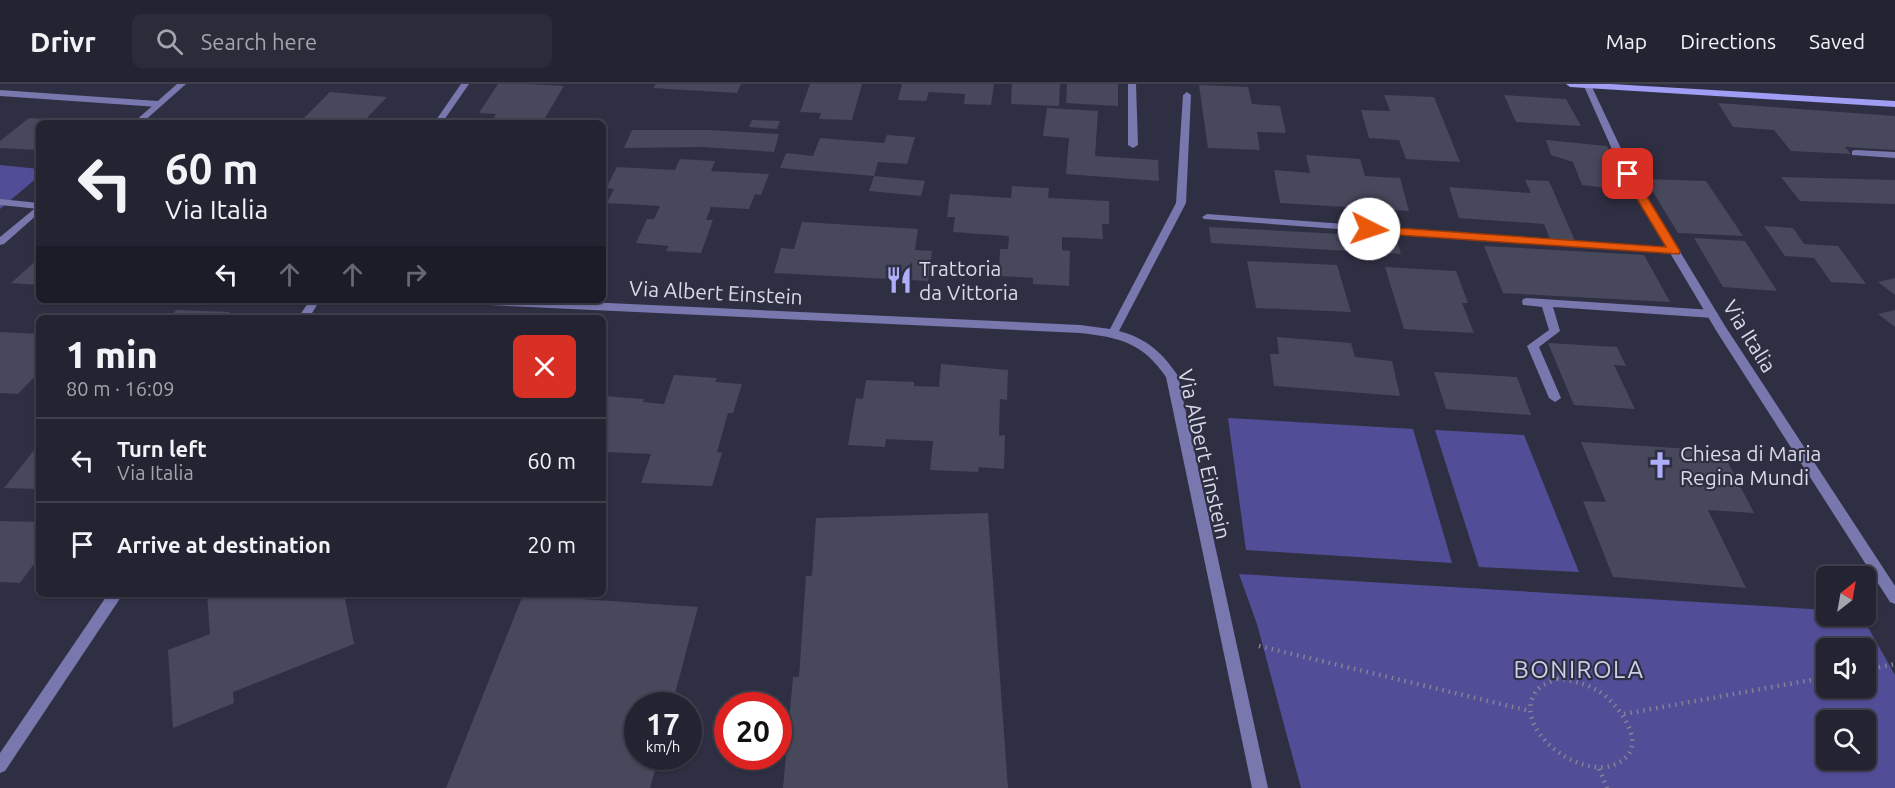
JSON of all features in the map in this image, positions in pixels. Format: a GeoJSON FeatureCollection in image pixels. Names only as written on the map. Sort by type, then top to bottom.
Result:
{"type":"FeatureCollection","features":[{"type":"Feature","properties":{"kind":"main road"},"geometry":{"type":"LineString","coordinates":[[1570,84],[1895,104]]}},
{"type":"Feature","properties":{"kind":"street"},"geometry":{"type":"LineString","coordinates":[[140,120],[182,84]]}},
{"type":"Feature","properties":{"kind":"street"},"geometry":{"type":"LineString","coordinates":[[440,120],[465,84]]}},
{"type":"Feature","properties":{"kind":"street"},"geometry":{"type":"LineString","coordinates":[[1132,84],[1133,145]]}},
{"type":"Feature","properties":{"kind":"street","name":"Via Italia"},"geometry":{"type":"LineString","coordinates":[[1587,85],[1628,174],[1674,251],[1895,598]]}},
{"type":"Feature","properties":{"kind":"street"},"geometry":{"type":"LineString","coordinates":[[0,93],[158,104]]}},
{"type":"Feature","properties":{"kind":"street"},"geometry":{"type":"LineString","coordinates":[[1113,333],[1181,203],[1187,94]]}},
{"type":"Feature","properties":{"kind":"street"},"geometry":{"type":"LineString","coordinates":[[1855,153],[1895,155]]}},
{"type":"Feature","properties":{"kind":"street"},"geometry":{"type":"LineString","coordinates":[[0,202],[36,207]]}},
{"type":"Feature","properties":{"kind":"street"},"geometry":{"type":"LineString","coordinates":[[0,242],[36,210]]}},
{"type":"Feature","properties":{"kind":"street"},"geometry":{"type":"LineString","coordinates":[[1207,218],[1674,251]]}},
{"type":"Feature","properties":{"kind":"street"},"geometry":{"type":"LineString","coordinates":[[1527,302],[1713,314]]}},
{"type":"Feature","properties":{"kind":"street","name":"Via Albert Einstein"},"geometry":{"type":"LineString","coordinates":[[526,303],[1113,333],[1152,350],[1172,376],[1226,638],[1260,788]]}},
{"type":"Feature","properties":{"kind":"street"},"geometry":{"type":"LineString","coordinates":[[1547,304],[1555,331],[1533,346],[1555,398]]}},
{"type":"Feature","properties":{"kind":"street"},"geometry":{"type":"LineString","coordinates":[[0,766],[114,597]]}},
{"type":"Feature","properties":{"kind":"path"},"geometry":{"type":"LineString","coordinates":[[1226,638],[1530,711]]}},
{"type":"Feature","properties":{"kind":"path"},"geometry":{"type":"LineString","coordinates":[[1876,668],[1895,664]]}},
{"type":"Feature","properties":{"kind":"path"},"geometry":{"type":"LineString","coordinates":[[1557,679],[1586,684],[1613,702],[1624,714],[1633,737],[1628,756],[1621,763],[1599,769],[1568,759],[1553,749],[1533,724],[1530,711],[1531,699],[1536,689],[1545,682],[1557,679]]}},
{"type":"Feature","properties":{"kind":"path"},"geometry":{"type":"LineString","coordinates":[[1624,714],[1816,679]]}},
{"type":"Feature","properties":{"kind":"path"},"geometry":{"type":"LineString","coordinates":[[1599,769],[1607,788]]}},
{"type":"Feature","properties":{"kind":"shaded area"},"geometry":{"type":"Polygon","coordinates":[[[0,165],[36,169],[36,179],[0,209],[0,165]]]}},
{"type":"Feature","properties":{"kind":"shaded area"},"geometry":{"type":"Polygon","coordinates":[[[1228,418],[1413,429],[1452,563],[1246,550],[1228,418]]]}},
{"type":"Feature","properties":{"kind":"shaded area"},"geometry":{"type":"Polygon","coordinates":[[[1435,430],[1524,435],[1579,572],[1479,567],[1435,430]]]}},
{"type":"Feature","properties":{"kind":"shaded area"},"geometry":{"type":"Polygon","coordinates":[[[1239,574],[1816,609],[1816,626],[1867,626],[1874,638],[1816,638],[1816,698],[1876,698],[1876,641],[1895,675],[1895,788],[1301,788],[1257,624],[1239,574]]]}},
{"type":"Feature","properties":{"kind":"building"},"geometry":{"type":"Polygon","coordinates":[[[498,84],[564,86],[544,120],[475,120],[476,118],[493,119],[496,114],[479,113],[498,84]]]}},
{"type":"Feature","properties":{"kind":"building"},"geometry":{"type":"Polygon","coordinates":[[[656,84],[741,84],[737,93],[653,88],[656,84]]]}},
{"type":"Feature","properties":{"kind":"building"},"geometry":{"type":"Polygon","coordinates":[[[810,84],[862,84],[852,120],[819,119],[821,113],[800,112],[810,84]]]}},
{"type":"Feature","properties":{"kind":"building"},"geometry":{"type":"Polygon","coordinates":[[[902,84],[994,84],[991,105],[964,104],[965,94],[929,92],[926,101],[898,100],[902,84]]]}},
{"type":"Feature","properties":{"kind":"building"},"geometry":{"type":"Polygon","coordinates":[[[1012,84],[1060,84],[1059,106],[1011,104],[1012,84]]]}},
{"type":"Feature","properties":{"kind":"building"},"geometry":{"type":"Polygon","coordinates":[[[1067,84],[1118,84],[1118,106],[1066,103],[1067,84]]]}},
{"type":"Feature","properties":{"kind":"building"},"geometry":{"type":"Polygon","coordinates":[[[1199,85],[1248,87],[1252,104],[1280,106],[1286,133],[1257,132],[1260,150],[1208,148],[1199,85]]]}},
{"type":"Feature","properties":{"kind":"building"},"geometry":{"type":"Polygon","coordinates":[[[330,92],[387,97],[365,120],[302,120],[330,92]]]}},
{"type":"Feature","properties":{"kind":"building"},"geometry":{"type":"Polygon","coordinates":[[[1384,95],[1434,97],[1460,162],[1406,159],[1399,140],[1369,138],[1361,110],[1390,111],[1384,95]]]}},
{"type":"Feature","properties":{"kind":"building"},"geometry":{"type":"Polygon","coordinates":[[[1504,95],[1566,99],[1581,126],[1516,122],[1504,95]]]}},
{"type":"Feature","properties":{"kind":"building"},"geometry":{"type":"Polygon","coordinates":[[[1718,103],[1895,116],[1895,150],[1845,147],[1851,154],[1791,151],[1774,130],[1733,127],[1718,103]]]}},
{"type":"Feature","properties":{"kind":"building"},"geometry":{"type":"Polygon","coordinates":[[[1047,108],[1098,111],[1095,156],[1158,160],[1159,181],[1066,174],[1069,138],[1043,136],[1047,108]]]}},
{"type":"Feature","properties":{"kind":"building"},"geometry":{"type":"Polygon","coordinates":[[[29,118],[60,120],[36,120],[36,150],[0,148],[0,141],[29,118]]]}},
{"type":"Feature","properties":{"kind":"building"},"geometry":{"type":"Polygon","coordinates":[[[752,120],[780,121],[777,129],[749,127],[752,120]]]}},
{"type":"Feature","properties":{"kind":"building"},"geometry":{"type":"Polygon","coordinates":[[[632,130],[710,130],[779,134],[774,152],[703,147],[624,148],[632,130]]]}},
{"type":"Feature","properties":{"kind":"building"},"geometry":{"type":"Polygon","coordinates":[[[887,135],[915,137],[907,164],[878,162],[874,176],[780,168],[786,153],[813,156],[820,138],[884,143],[887,135]]]}},
{"type":"Feature","properties":{"kind":"building"},"geometry":{"type":"Polygon","coordinates":[[[1546,140],[1607,146],[1623,190],[1582,185],[1573,162],[1551,155],[1546,140]]]}},
{"type":"Feature","properties":{"kind":"building"},"geometry":{"type":"Polygon","coordinates":[[[1306,155],[1360,159],[1365,176],[1400,178],[1409,211],[1280,203],[1274,170],[1310,173],[1306,155]]]}},
{"type":"Feature","properties":{"kind":"building"},"geometry":{"type":"Polygon","coordinates":[[[680,159],[715,161],[711,171],[769,174],[761,195],[755,194],[749,209],[711,207],[706,220],[713,220],[701,253],[666,251],[669,246],[636,243],[647,219],[654,219],[660,206],[607,203],[614,189],[606,188],[617,167],[675,170],[680,159]]]}},
{"type":"Feature","properties":{"kind":"building"},"geometry":{"type":"Polygon","coordinates":[[[874,176],[925,181],[921,196],[869,191],[874,176]]]}},
{"type":"Feature","properties":{"kind":"building"},"geometry":{"type":"Polygon","coordinates":[[[1781,177],[1895,180],[1895,204],[1800,201],[1781,177]]]}},
{"type":"Feature","properties":{"kind":"building"},"geometry":{"type":"Polygon","coordinates":[[[1645,179],[1706,181],[1743,236],[1678,233],[1645,179]]]}},
{"type":"Feature","properties":{"kind":"building"},"geometry":{"type":"Polygon","coordinates":[[[1525,180],[1549,181],[1575,241],[1550,239],[1544,224],[1459,218],[1449,187],[1531,193],[1525,180]]]}},
{"type":"Feature","properties":{"kind":"building"},"geometry":{"type":"Polygon","coordinates":[[[1012,186],[1049,188],[1048,198],[1109,201],[1109,224],[1102,224],[1103,239],[1062,237],[1062,250],[1070,251],[1069,286],[1033,284],[1033,278],[999,276],[1000,249],[1008,249],[1009,236],[953,232],[955,217],[947,217],[950,194],[1011,198],[1012,186]]]}},
{"type":"Feature","properties":{"kind":"building"},"geometry":{"type":"Polygon","coordinates":[[[802,222],[918,229],[915,250],[932,251],[928,281],[774,273],[781,248],[794,249],[802,222]]]}},
{"type":"Feature","properties":{"kind":"building"},"geometry":{"type":"Polygon","coordinates":[[[1764,226],[1793,228],[1804,244],[1838,246],[1866,284],[1831,282],[1814,258],[1785,256],[1764,226]]]}},
{"type":"Feature","properties":{"kind":"building"},"geometry":{"type":"Polygon","coordinates":[[[1209,227],[1396,237],[1401,254],[1211,243],[1209,227]]]}},
{"type":"Feature","properties":{"kind":"building"},"geometry":{"type":"Polygon","coordinates":[[[1694,238],[1745,241],[1777,291],[1723,287],[1694,238]]]}},
{"type":"Feature","properties":{"kind":"building"},"geometry":{"type":"Polygon","coordinates":[[[1484,246],[1644,255],[1670,302],[1503,293],[1484,246]]]}},
{"type":"Feature","properties":{"kind":"building"},"geometry":{"type":"Polygon","coordinates":[[[36,261],[36,285],[11,283],[36,261]]]}},
{"type":"Feature","properties":{"kind":"building"},"geometry":{"type":"Polygon","coordinates":[[[1247,261],[1337,265],[1351,312],[1256,308],[1247,261]]]}},
{"type":"Feature","properties":{"kind":"building"},"geometry":{"type":"Polygon","coordinates":[[[1385,267],[1456,271],[1468,303],[1462,303],[1474,333],[1404,329],[1385,267]]]}},
{"type":"Feature","properties":{"kind":"building"},"geometry":{"type":"Polygon","coordinates":[[[1895,278],[1895,295],[1878,282],[1895,278]]]}},
{"type":"Feature","properties":{"kind":"building"},"geometry":{"type":"Polygon","coordinates":[[[176,310],[230,312],[228,315],[172,315],[176,310]]]}},
{"type":"Feature","properties":{"kind":"building"},"geometry":{"type":"Polygon","coordinates":[[[1895,310],[1895,327],[1878,314],[1895,310]]]}},
{"type":"Feature","properties":{"kind":"building"},"geometry":{"type":"Polygon","coordinates":[[[0,332],[36,334],[36,375],[18,394],[0,393],[0,332]]]}},
{"type":"Feature","properties":{"kind":"building"},"geometry":{"type":"Polygon","coordinates":[[[1277,337],[1351,343],[1355,357],[1392,361],[1400,396],[1274,386],[1270,354],[1279,354],[1277,337]]]}},
{"type":"Feature","properties":{"kind":"building"},"geometry":{"type":"Polygon","coordinates":[[[1548,343],[1617,347],[1626,366],[1614,365],[1635,409],[1574,405],[1548,343]]]}},
{"type":"Feature","properties":{"kind":"building"},"geometry":{"type":"Polygon","coordinates":[[[941,364],[1008,370],[1007,400],[1000,399],[999,436],[1005,435],[1004,469],[979,467],[978,472],[930,470],[933,441],[886,439],[885,447],[848,445],[856,398],[863,399],[866,380],[914,382],[914,386],[939,387],[941,364]]]}},
{"type":"Feature","properties":{"kind":"building"},"geometry":{"type":"Polygon","coordinates":[[[1434,372],[1517,377],[1531,415],[1446,409],[1434,372]]]}},
{"type":"Feature","properties":{"kind":"building"},"geometry":{"type":"Polygon","coordinates":[[[674,375],[717,378],[715,382],[742,384],[733,413],[728,413],[717,452],[722,453],[712,486],[641,483],[651,454],[607,452],[606,454],[606,396],[644,399],[643,402],[664,404],[674,375]]]}},
{"type":"Feature","properties":{"kind":"building"},"geometry":{"type":"Polygon","coordinates":[[[1581,442],[1722,451],[1754,513],[1708,510],[1746,588],[1613,577],[1583,501],[1606,502],[1581,442]]]}},
{"type":"Feature","properties":{"kind":"building"},"geometry":{"type":"Polygon","coordinates":[[[36,448],[36,489],[4,488],[36,448]]]}},
{"type":"Feature","properties":{"kind":"building"},"geometry":{"type":"Polygon","coordinates":[[[988,513],[1008,788],[783,788],[785,770],[792,770],[793,677],[799,677],[806,576],[812,576],[816,518],[988,513]]]}},
{"type":"Feature","properties":{"kind":"building"},"geometry":{"type":"Polygon","coordinates":[[[0,521],[36,522],[36,561],[20,583],[0,582],[0,521]]]}},
{"type":"Feature","properties":{"kind":"building"},"geometry":{"type":"Polygon","coordinates":[[[207,597],[345,597],[354,644],[233,692],[234,703],[173,728],[168,650],[210,634],[207,597]]]}},
{"type":"Feature","properties":{"kind":"building"},"geometry":{"type":"Polygon","coordinates":[[[522,597],[698,607],[675,692],[624,692],[624,770],[655,770],[650,788],[446,788],[522,597]]]}},
{"type":"Feature","properties":{"kind":"place","name":"Trattoria da Vittoria"},"geometry":{"type":"Point","coordinates":[899,280]}},
{"type":"Feature","properties":{"kind":"place","name":"Chiesa di Maria Regina Mundi"},"geometry":{"type":"Point","coordinates":[1660,465]}},
{"type":"Feature","properties":{"kind":"district","name":"BONIROLA"},"geometry":{"type":"Point","coordinates":[1579,669]}},
{"type":"Feature","properties":{"kind":"route"},"geometry":{"type":"LineString","coordinates":[[1369,229],[1674,251],[1628,174]]}}]}
